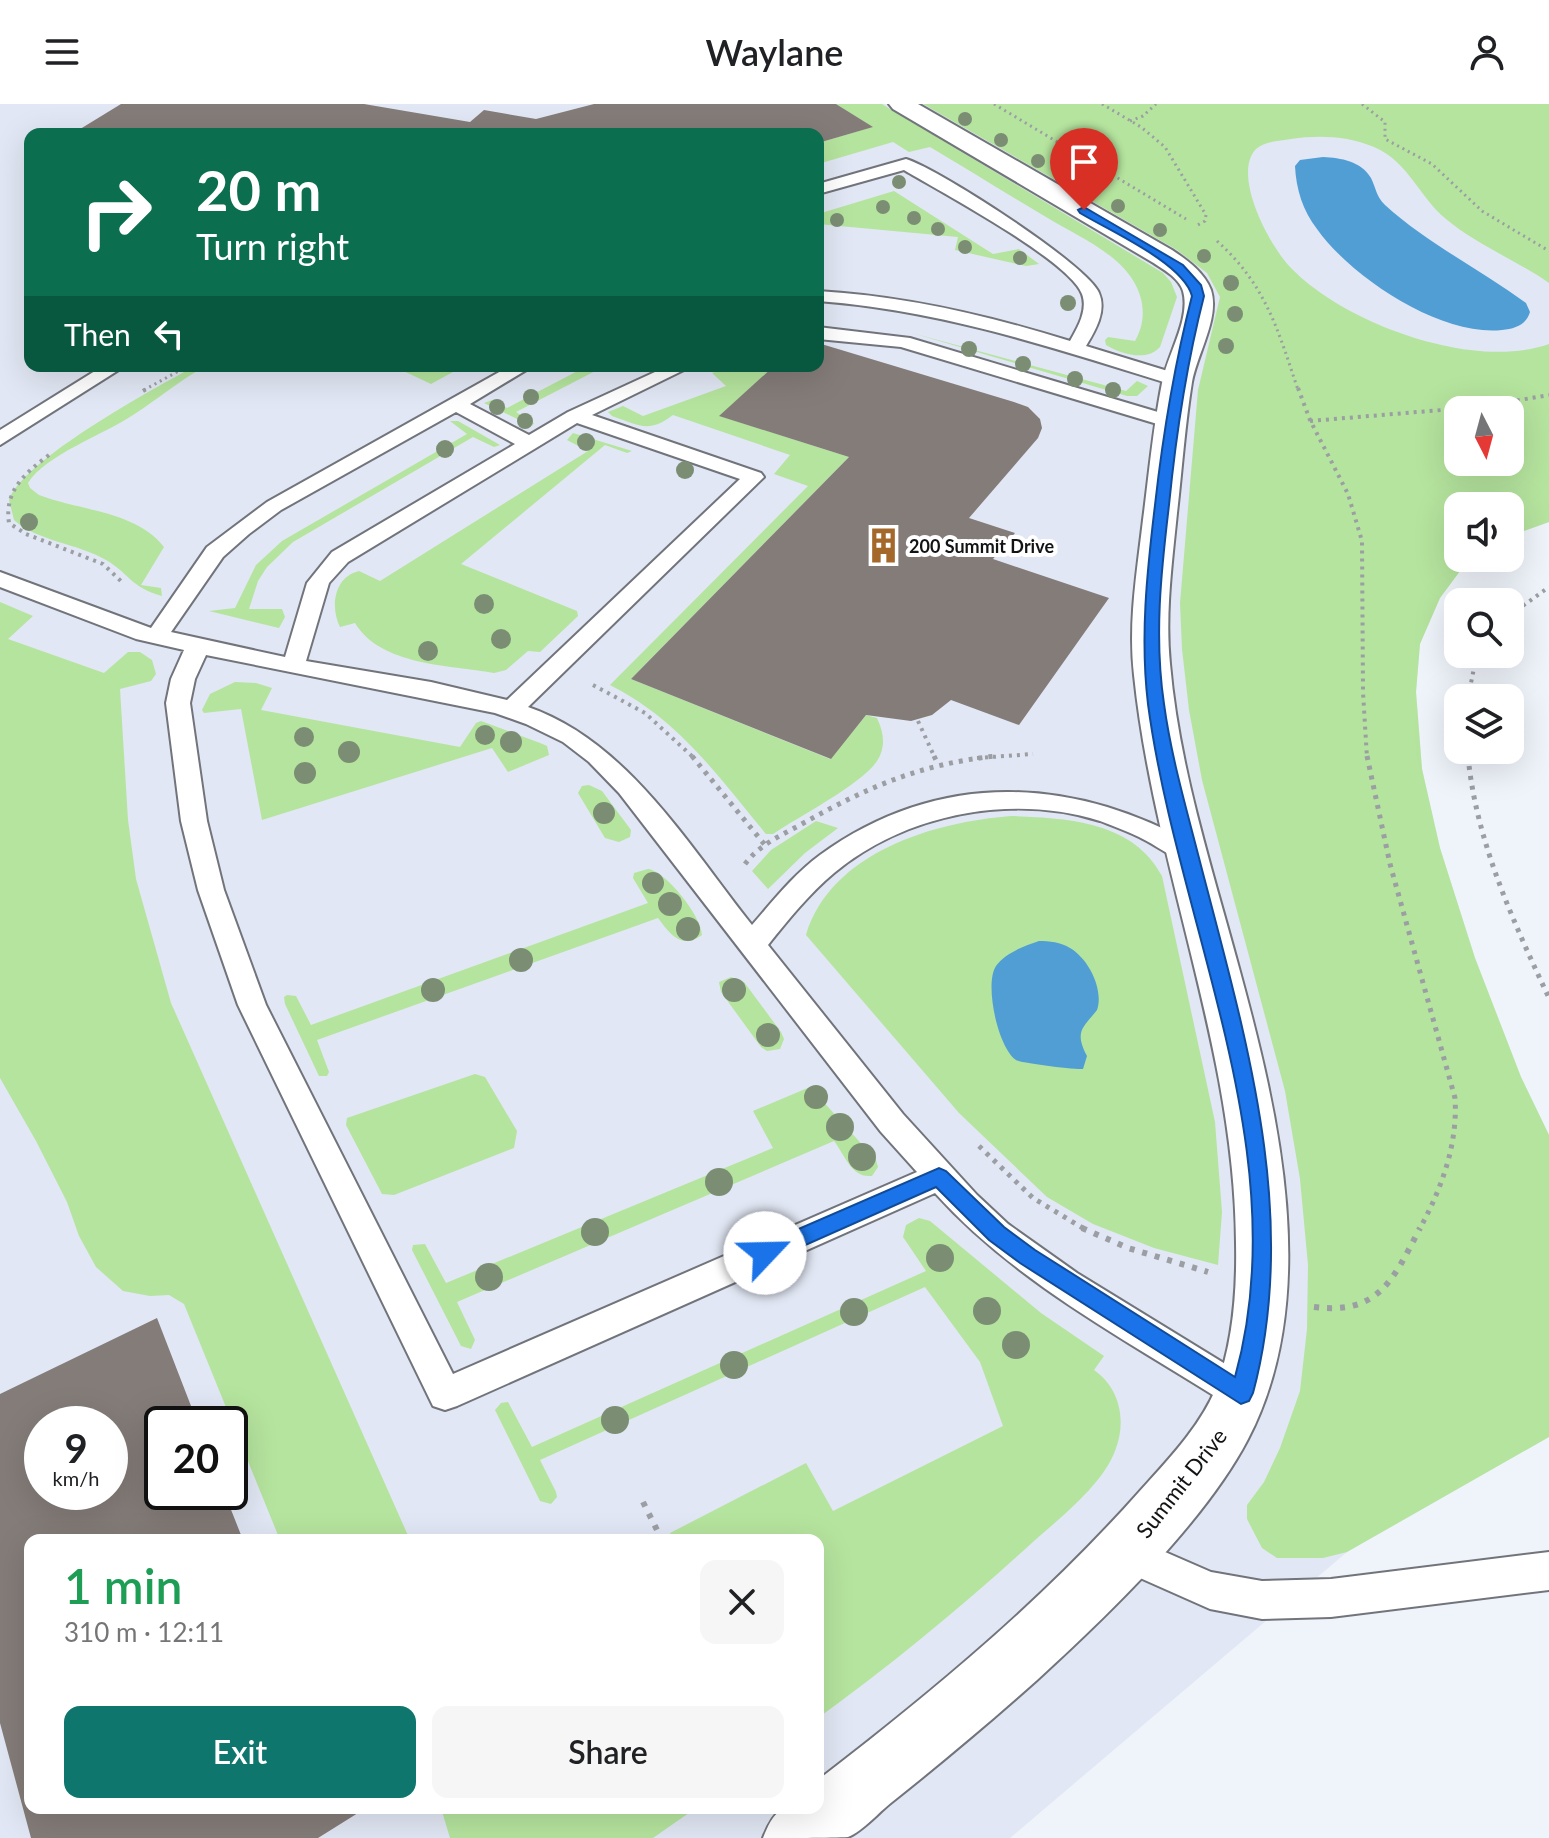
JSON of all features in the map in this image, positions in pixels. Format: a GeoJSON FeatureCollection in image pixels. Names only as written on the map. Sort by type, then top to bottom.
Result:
{"type":"FeatureCollection","features":[{"type":"Feature","properties":{"kind":"street","name":"Summit Drive"},"geometry":{"type":"LineString","coordinates":[[795,1838],[997,1678],[1126,1553],[1219,1437],[1241,1393],[1255,1346],[1261,1290],[1263,1233],[1259,1181],[1233,1025],[1188,853],[1162,736],[1150,638],[1153,581],[1171,422],[1177,380],[1198,302],[1195,285],[1162,256],[901,104]]}},
{"type":"Feature","properties":{"kind":"lane"},"geometry":{"type":"LineString","coordinates":[[824,187],[906,164],[1035,244],[1069,266],[1089,289],[1093,302],[1091,315],[1075,349]]}},
{"type":"Feature","properties":{"kind":"lane"},"geometry":{"type":"LineString","coordinates":[[824,296],[857,298],[944,313],[1177,380]]}},
{"type":"Feature","properties":{"kind":"lane"},"geometry":{"type":"LineString","coordinates":[[824,333],[860,335],[919,346],[1171,422]]}},
{"type":"Feature","properties":{"kind":"lane"},"geometry":{"type":"LineString","coordinates":[[0,439],[106,372]]}},
{"type":"Feature","properties":{"kind":"lane"},"geometry":{"type":"LineString","coordinates":[[156,637],[204,565],[241,529],[274,506],[513,372]]}},
{"type":"Feature","properties":{"kind":"lane"},"geometry":{"type":"LineString","coordinates":[[292,666],[303,644],[311,592],[330,565],[575,416],[670,372]]}},
{"type":"Feature","properties":{"kind":"lane"},"geometry":{"type":"LineString","coordinates":[[455,404],[530,444]]}},
{"type":"Feature","properties":{"kind":"lane"},"geometry":{"type":"LineString","coordinates":[[510,711],[754,477],[575,416]]}},
{"type":"Feature","properties":{"kind":"lane"},"geometry":{"type":"LineString","coordinates":[[0,579],[74,610],[156,637],[197,648],[462,698],[510,711],[561,731],[612,770],[892,1123],[939,1177],[997,1234],[1241,1393]]}},
{"type":"Feature","properties":{"kind":"lane"},"geometry":{"type":"LineString","coordinates":[[197,648],[183,679],[178,703],[194,821],[211,890],[252,1005],[445,1394],[939,1177]]}},
{"type":"Feature","properties":{"kind":"lane"},"geometry":{"type":"LineString","coordinates":[[752,944],[827,864],[887,827],[936,811],[996,801],[1027,800],[1081,805],[1141,824],[1188,853]]}},
{"type":"Feature","properties":{"kind":"lane"},"geometry":{"type":"LineString","coordinates":[[1126,1553],[1210,1590],[1262,1600],[1331,1598],[1549,1571]]}},
{"type":"Feature","properties":{"kind":"path"},"geometry":{"type":"LineString","coordinates":[[994,104],[1142,190],[1234,256],[1261,288],[1277,321],[1310,421],[1349,497],[1362,539],[1363,712],[1369,771],[1387,851],[1456,1110],[1455,1127],[1445,1170],[1408,1251],[1381,1293],[1361,1306],[1333,1309],[1310,1306]]}},
{"type":"Feature","properties":{"kind":"path"},"geometry":{"type":"LineString","coordinates":[[1102,104],[1159,141],[1174,158],[1206,215],[1205,221],[1196,226]]}},
{"type":"Feature","properties":{"kind":"path"},"geometry":{"type":"LineString","coordinates":[[1130,121],[1143,116],[1156,104]]}},
{"type":"Feature","properties":{"kind":"path"},"geometry":{"type":"LineString","coordinates":[[1362,104],[1385,122],[1385,139],[1432,164],[1482,211],[1549,251]]}},
{"type":"Feature","properties":{"kind":"path"},"geometry":{"type":"LineString","coordinates":[[141,393],[178,372]]}},
{"type":"Feature","properties":{"kind":"path"},"geometry":{"type":"LineString","coordinates":[[1310,421],[1478,407],[1549,395]]}},
{"type":"Feature","properties":{"kind":"path"},"geometry":{"type":"LineString","coordinates":[[56,449],[14,482],[4,497],[4,515],[15,529],[103,564],[132,591]]}},
{"type":"Feature","properties":{"kind":"path"},"geometry":{"type":"LineString","coordinates":[[1524,605],[1549,587]]}},
{"type":"Feature","properties":{"kind":"path"},"geometry":{"type":"LineString","coordinates":[[589,683],[621,697],[665,728],[765,845]]}},
{"type":"Feature","properties":{"kind":"path"},"geometry":{"type":"LineString","coordinates":[[918,721],[937,762]]}},
{"type":"Feature","properties":{"kind":"path"},"geometry":{"type":"LineString","coordinates":[[1469,764],[1474,797],[1489,849],[1508,903],[1549,998]]}},
{"type":"Feature","properties":{"kind":"path"},"geometry":{"type":"LineString","coordinates":[[969,1136],[1016,1183],[1052,1212],[1128,1247],[1214,1274]]}},
{"type":"Feature","properties":{"kind":"path"},"geometry":{"type":"LineString","coordinates":[[643,1502],[659,1534]]}},
{"type":"Feature","properties":{"kind":"shaded area"},"geometry":{"type":"Polygon","coordinates":[[[0,104],[1549,104],[1549,522],[1524,531],[1524,492],[1444,492],[1444,572],[1459,572],[1447,588],[1444,588],[1420,643],[1416,692],[1422,769],[1440,848],[1475,958],[1521,1077],[1549,1135],[1549,1437],[1347,1552],[1010,1838],[0,1838],[0,104]]]}},
{"type":"Feature","properties":{"kind":"green space"},"geometry":{"type":"Polygon","coordinates":[[[836,104],[882,104],[1163,273],[1177,297],[1160,347],[1155,352],[1141,355],[1126,354],[1106,345],[1108,337],[1135,341],[1142,319],[1138,289],[1117,262],[1094,245],[930,147],[909,152],[893,142],[824,162],[824,141],[872,127],[836,104]]]}},
{"type":"Feature","properties":{"kind":"green space"},"geometry":{"type":"Polygon","coordinates":[[[923,104],[1549,104],[1549,283],[1446,219],[1396,161],[1374,147],[1343,139],[1301,138],[1264,144],[1256,149],[1250,161],[1248,176],[1251,193],[1274,245],[1292,269],[1344,308],[1377,324],[1449,347],[1519,351],[1549,344],[1549,522],[1524,531],[1524,492],[1444,492],[1444,572],[1459,572],[1447,588],[1444,588],[1420,644],[1416,692],[1422,769],[1440,848],[1475,958],[1521,1077],[1549,1135],[1549,1437],[1347,1552],[1323,1558],[1277,1558],[1262,1548],[1247,1519],[1247,1505],[1264,1482],[1280,1448],[1300,1391],[1307,1329],[1308,1265],[1300,1179],[1285,1091],[1202,780],[1182,649],[1180,603],[1198,390],[1220,297],[1207,273],[1177,250],[923,104]]]}},
{"type":"Feature","properties":{"kind":"green space"},"geometry":{"type":"Polygon","coordinates":[[[894,191],[993,254],[1019,249],[1039,264],[1026,266],[955,250],[958,237],[824,225],[824,212],[894,191]]]}},
{"type":"Feature","properties":{"kind":"green space"},"geometry":{"type":"Polygon","coordinates":[[[912,333],[1126,391],[1137,381],[1148,386],[1137,396],[1127,396],[912,333]]]}},
{"type":"Feature","properties":{"kind":"green space"},"geometry":{"type":"Polygon","coordinates":[[[184,372],[196,372],[121,422],[61,454],[28,483],[39,495],[123,519],[152,535],[164,547],[141,585],[161,588],[162,596],[137,584],[95,554],[46,538],[24,527],[14,520],[9,500],[19,484],[38,465],[92,426],[184,372]]]}},
{"type":"Feature","properties":{"kind":"green space"},"geometry":{"type":"Polygon","coordinates":[[[406,372],[453,372],[431,384],[406,372]]]}},
{"type":"Feature","properties":{"kind":"green space"},"geometry":{"type":"Polygon","coordinates":[[[576,372],[593,372],[516,412],[534,423],[532,426],[484,403],[492,400],[507,408],[576,372]]]}},
{"type":"Feature","properties":{"kind":"green space"},"geometry":{"type":"Polygon","coordinates":[[[768,372],[720,416],[849,457],[631,679],[830,759],[866,715],[877,718],[883,745],[880,756],[869,770],[844,790],[773,834],[766,834],[677,732],[635,699],[610,685],[808,486],[774,474],[790,455],[673,415],[657,424],[643,426],[608,412],[623,406],[643,416],[726,386],[712,373],[768,372]]]}},
{"type":"Feature","properties":{"kind":"green space"},"geometry":{"type":"Polygon","coordinates":[[[450,421],[458,421],[500,445],[494,447],[473,437],[293,542],[267,567],[258,581],[249,609],[282,609],[285,617],[279,628],[209,611],[235,608],[256,565],[282,541],[467,434],[450,421]]]}},
{"type":"Feature","properties":{"kind":"green space"},"geometry":{"type":"Polygon","coordinates":[[[573,433],[632,451],[627,453],[605,445],[461,564],[577,611],[578,616],[540,652],[528,651],[506,670],[494,673],[399,656],[367,637],[355,623],[340,627],[335,602],[344,579],[359,571],[380,581],[588,451],[567,440],[573,433]]]}},
{"type":"Feature","properties":{"kind":"green space"},"geometry":{"type":"Polygon","coordinates":[[[0,602],[33,616],[8,639],[104,673],[128,652],[140,652],[152,660],[156,674],[151,681],[120,689],[128,820],[136,879],[171,1003],[407,1534],[278,1534],[248,1461],[248,1406],[225,1406],[184,1304],[169,1295],[150,1296],[123,1291],[96,1267],[36,1141],[0,1078],[0,602]]]}},
{"type":"Feature","properties":{"kind":"green space"},"geometry":{"type":"Polygon","coordinates":[[[235,682],[272,688],[261,710],[460,747],[476,723],[481,721],[547,746],[549,755],[508,772],[492,748],[262,820],[241,709],[204,713],[202,710],[210,694],[235,682]]]}},
{"type":"Feature","properties":{"kind":"green space"},"geometry":{"type":"Polygon","coordinates":[[[589,785],[602,791],[631,830],[630,837],[619,842],[605,838],[578,793],[582,786],[589,785]]]}},
{"type":"Feature","properties":{"kind":"green space"},"geometry":{"type":"Polygon","coordinates":[[[1011,816],[1076,821],[1116,833],[1149,858],[1162,876],[1215,1122],[1222,1212],[1218,1265],[1154,1248],[1093,1224],[1047,1197],[959,1113],[806,935],[819,906],[838,882],[862,862],[919,834],[950,825],[1011,816]]]}},
{"type":"Feature","properties":{"kind":"green space"},"geometry":{"type":"Polygon","coordinates":[[[816,821],[838,828],[805,853],[768,889],[752,871],[771,850],[816,821]]]}},
{"type":"Feature","properties":{"kind":"green space"},"geometry":{"type":"Polygon","coordinates":[[[648,869],[664,878],[682,896],[696,917],[702,935],[688,941],[682,940],[658,918],[317,1040],[329,1072],[327,1076],[319,1076],[285,1004],[284,997],[287,995],[296,996],[311,1025],[648,903],[633,878],[634,873],[648,869]]]}},
{"type":"Feature","properties":{"kind":"green space"},"geometry":{"type":"Polygon","coordinates":[[[731,977],[744,982],[781,1032],[784,1039],[780,1049],[767,1051],[761,1047],[721,992],[719,982],[731,977]]]}},
{"type":"Feature","properties":{"kind":"green space"},"geometry":{"type":"Polygon","coordinates":[[[475,1074],[485,1077],[517,1131],[514,1148],[394,1195],[382,1194],[346,1125],[347,1118],[475,1074]]]}},
{"type":"Feature","properties":{"kind":"green space"},"geometry":{"type":"Polygon","coordinates":[[[810,1087],[876,1160],[878,1167],[872,1176],[865,1176],[854,1169],[834,1141],[457,1302],[475,1340],[471,1349],[461,1346],[412,1250],[413,1245],[425,1244],[446,1283],[773,1148],[753,1111],[810,1087]]]}},
{"type":"Feature","properties":{"kind":"green space"},"geometry":{"type":"Polygon","coordinates":[[[919,1218],[930,1221],[1041,1313],[1104,1356],[1094,1370],[1110,1386],[1119,1406],[1119,1440],[1101,1476],[1068,1511],[929,1632],[824,1714],[824,1534],[670,1533],[806,1463],[833,1511],[1003,1426],[980,1362],[925,1287],[540,1460],[556,1492],[557,1497],[551,1504],[540,1501],[495,1410],[501,1403],[508,1402],[532,1447],[926,1271],[903,1237],[906,1225],[919,1218]]]}},
{"type":"Feature","properties":{"kind":"green space"},"geometry":{"type":"Polygon","coordinates":[[[443,1814],[687,1814],[653,1838],[450,1838],[443,1814]]]}},
{"type":"Feature","properties":{"kind":"water"},"geometry":{"type":"Polygon","coordinates":[[[1323,157],[1356,164],[1367,172],[1382,202],[1402,219],[1526,303],[1530,312],[1526,320],[1516,327],[1502,330],[1478,330],[1452,324],[1426,314],[1374,284],[1332,247],[1304,207],[1295,166],[1300,160],[1323,157]]]}},
{"type":"Feature","properties":{"kind":"water"},"geometry":{"type":"Polygon","coordinates":[[[1039,941],[1063,944],[1077,953],[1089,967],[1097,984],[1097,1010],[1081,1035],[1087,1056],[1083,1069],[1016,1060],[1009,1053],[999,1030],[992,1000],[996,966],[1010,954],[1039,941]]]}},
{"type":"Feature","properties":{"kind":"building"},"geometry":{"type":"Polygon","coordinates":[[[121,104],[364,104],[470,122],[484,110],[536,119],[594,104],[836,104],[873,127],[824,141],[824,128],[82,128],[121,104]]]}},
{"type":"Feature","properties":{"kind":"building","name":"200 Summit Drive"},"geometry":{"type":"Polygon","coordinates":[[[824,345],[1014,402],[1028,407],[1040,419],[1042,428],[1038,438],[969,518],[1015,533],[993,559],[1109,598],[1019,725],[951,700],[932,715],[911,721],[866,715],[831,759],[631,679],[849,457],[719,416],[767,372],[824,372],[824,345]]]}},
{"type":"Feature","properties":{"kind":"building"},"geometry":{"type":"Polygon","coordinates":[[[157,1318],[191,1406],[144,1406],[144,1510],[231,1510],[241,1534],[24,1534],[24,1812],[0,1723],[0,1394],[157,1318]]]}},
{"type":"Feature","properties":{"kind":"building"},"geometry":{"type":"Polygon","coordinates":[[[25,1814],[356,1814],[318,1838],[31,1838],[25,1814]]]}},
{"type":"Feature","properties":{"kind":"place","name":"200 Summit Drive"},"geometry":{"type":"Point","coordinates":[883,546]}},
{"type":"Feature","properties":{"kind":"route"},"geometry":{"type":"LineString","coordinates":[[765,1253],[939,1177],[997,1234],[1028,1257],[1241,1393],[1249,1370],[1261,1290],[1263,1233],[1256,1155],[1233,1025],[1169,772],[1156,704],[1150,638],[1153,581],[1171,422],[1179,368],[1198,296],[1195,285],[1179,268],[1084,210]]}}]}
